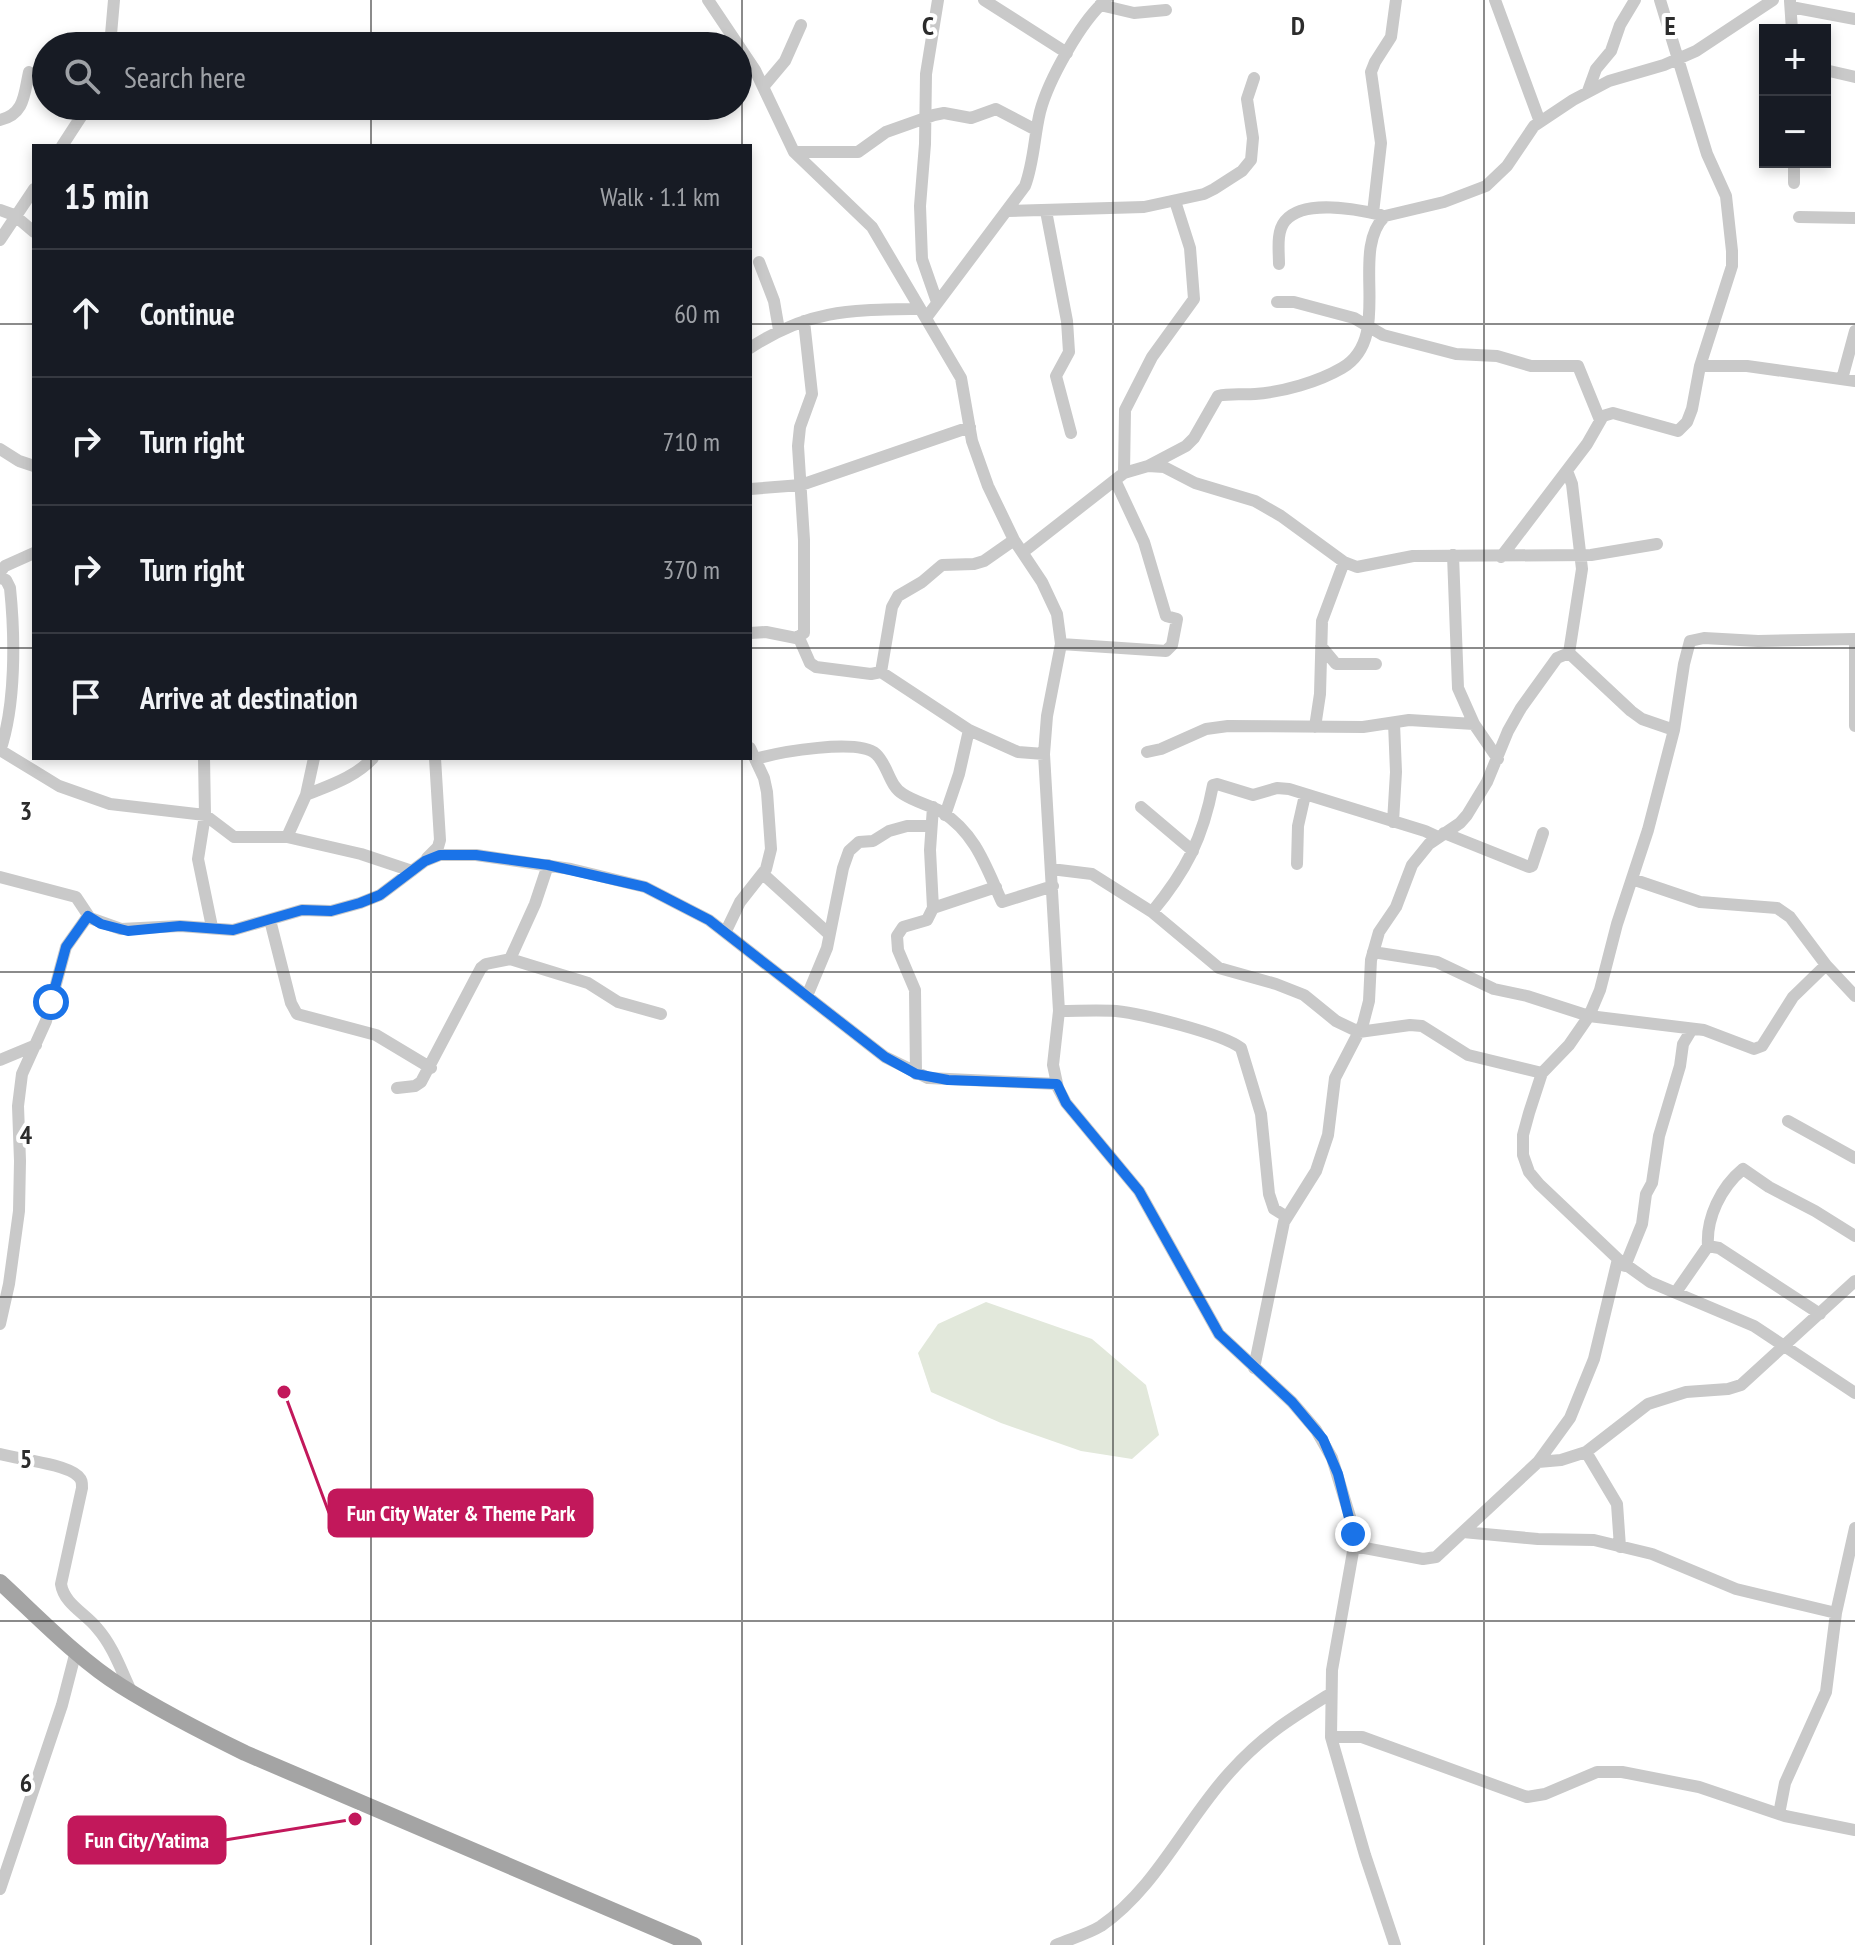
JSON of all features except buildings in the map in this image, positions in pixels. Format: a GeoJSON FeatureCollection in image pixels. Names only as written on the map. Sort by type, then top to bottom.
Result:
{"type":"FeatureCollection","features":[{"type":"Feature","properties":{"kind":"main road"},"geometry":{"type":"LineString","coordinates":[[0,1582],[76,1651],[121,1686],[176,1719],[245,1753],[694,1945]]}},
{"type":"Feature","properties":{"kind":"street"},"geometry":{"type":"LineString","coordinates":[[111,32],[114,0]]}},
{"type":"Feature","properties":{"kind":"street"},"geometry":{"type":"LineString","coordinates":[[708,0],[729,32]]}},
{"type":"Feature","properties":{"kind":"street"},"geometry":{"type":"LineString","coordinates":[[937,302],[925,271],[920,243],[928,50],[938,0]]}},
{"type":"Feature","properties":{"kind":"street"},"geometry":{"type":"LineString","coordinates":[[984,0],[1067,53]]}},
{"type":"Feature","properties":{"kind":"street"},"geometry":{"type":"LineString","coordinates":[[1023,552],[1120,477],[1186,446],[1194,438],[1218,396],[1276,392],[1341,369],[1355,357],[1369,325],[1368,270],[1379,214],[1381,143],[1371,72],[1391,37],[1396,0]]}},
{"type":"Feature","properties":{"kind":"street"},"geometry":{"type":"LineString","coordinates":[[1495,0],[1540,122]]}},
{"type":"Feature","properties":{"kind":"street"},"geometry":{"type":"LineString","coordinates":[[1588,91],[1596,69],[1611,51],[1620,25],[1635,0]]}},
{"type":"Feature","properties":{"kind":"street"},"geometry":{"type":"LineString","coordinates":[[1501,557],[1587,444],[1605,414],[1613,413],[1681,430],[1692,409],[1700,366],[1733,263],[1731,222],[1726,196],[1707,154],[1660,0]]}},
{"type":"Feature","properties":{"kind":"street"},"geometry":{"type":"LineString","coordinates":[[1279,264],[1278,245],[1282,227],[1285,220],[1301,209],[1353,209],[1379,214],[1444,202],[1486,186],[1499,175],[1540,122],[1609,81],[1679,60],[1773,0]]}},
{"type":"Feature","properties":{"kind":"street"},"geometry":{"type":"LineString","coordinates":[[752,347],[779,330],[835,311],[922,314],[937,302],[1008,211],[1029,176],[1041,108],[1067,53],[1087,20],[1103,2],[1134,13],[1166,10]]}},
{"type":"Feature","properties":{"kind":"street"},"geometry":{"type":"LineString","coordinates":[[1792,24],[1790,4],[1855,19]]}},
{"type":"Feature","properties":{"kind":"street"},"geometry":{"type":"LineString","coordinates":[[764,86],[785,61],[801,25]]}},
{"type":"Feature","properties":{"kind":"street"},"geometry":{"type":"LineString","coordinates":[[752,68],[764,86],[794,152],[872,227],[961,378],[980,468],[1014,540],[1042,582],[1057,614],[1061,644],[1047,716],[1044,754],[1059,1011],[1053,1065],[1057,1084],[1066,1103],[1139,1191],[1219,1334],[1292,1402],[1323,1439],[1338,1474],[1351,1520],[1354,1546],[1332,1670],[1331,1737],[1395,1945]]}},
{"type":"Feature","properties":{"kind":"street"},"geometry":{"type":"LineString","coordinates":[[1831,71],[1855,77]]}},
{"type":"Feature","properties":{"kind":"street"},"geometry":{"type":"LineString","coordinates":[[0,120],[13,116],[21,107],[29,72]]}},
{"type":"Feature","properties":{"kind":"street"},"geometry":{"type":"LineString","coordinates":[[1008,211],[1144,207],[1204,194],[1249,164],[1253,154],[1253,138],[1247,99],[1254,78]]}},
{"type":"Feature","properties":{"kind":"street"},"geometry":{"type":"LineString","coordinates":[[794,152],[858,152],[886,132],[944,113],[975,118],[996,109],[1036,130]]}},
{"type":"Feature","properties":{"kind":"street"},"geometry":{"type":"LineString","coordinates":[[63,144],[79,120]]}},
{"type":"Feature","properties":{"kind":"street"},"geometry":{"type":"LineString","coordinates":[[1794,168],[1794,183]]}},
{"type":"Feature","properties":{"kind":"street"},"geometry":{"type":"LineString","coordinates":[[0,240],[32,192]]}},
{"type":"Feature","properties":{"kind":"street"},"geometry":{"type":"LineString","coordinates":[[1061,644],[1166,651],[1172,645],[1177,619],[1166,616],[1120,477],[1125,410],[1152,357],[1194,299],[1190,248],[1175,201]]}},
{"type":"Feature","properties":{"kind":"street"},"geometry":{"type":"LineString","coordinates":[[0,210],[14,215],[32,230]]}},
{"type":"Feature","properties":{"kind":"street"},"geometry":{"type":"LineString","coordinates":[[1046,211],[1067,321],[1069,352],[1056,376],[1071,433]]}},
{"type":"Feature","properties":{"kind":"street"},"geometry":{"type":"LineString","coordinates":[[1799,217],[1855,218]]}},
{"type":"Feature","properties":{"kind":"street"},"geometry":{"type":"LineString","coordinates":[[759,262],[774,301],[779,330]]}},
{"type":"Feature","properties":{"kind":"street"},"geometry":{"type":"LineString","coordinates":[[1277,302],[1294,302],[1354,318],[1383,335],[1456,354],[1497,356],[1531,366],[1578,366],[1600,420]]}},
{"type":"Feature","properties":{"kind":"street"},"geometry":{"type":"LineString","coordinates":[[799,638],[804,633],[805,612],[798,446],[800,427],[812,394],[804,321]]}},
{"type":"Feature","properties":{"kind":"street"},"geometry":{"type":"LineString","coordinates":[[1700,366],[1747,366],[1848,380],[1855,331]]}},
{"type":"Feature","properties":{"kind":"street"},"geometry":{"type":"LineString","coordinates":[[752,489],[801,485],[970,427]]}},
{"type":"Feature","properties":{"kind":"street"},"geometry":{"type":"LineString","coordinates":[[0,449],[32,465]]}},
{"type":"Feature","properties":{"kind":"street"},"geometry":{"type":"LineString","coordinates":[[1148,466],[1164,467],[1195,483],[1255,501],[1344,562],[1361,567],[1413,556],[1603,554],[1657,544]]}},
{"type":"Feature","properties":{"kind":"street"},"geometry":{"type":"LineString","coordinates":[[1567,471],[1572,484],[1582,555],[1582,576],[1569,653]]}},
{"type":"Feature","properties":{"kind":"street"},"geometry":{"type":"LineString","coordinates":[[881,672],[892,607],[898,596],[942,565],[974,564],[1014,540]]}},
{"type":"Feature","properties":{"kind":"street"},"geometry":{"type":"LineString","coordinates":[[0,572],[5,566],[32,554]]}},
{"type":"Feature","properties":{"kind":"street"},"geometry":{"type":"LineString","coordinates":[[1453,555],[1456,678],[1462,702],[1498,759]]}},
{"type":"Feature","properties":{"kind":"street"},"geometry":{"type":"LineString","coordinates":[[1315,727],[1325,611],[1344,562]]}},
{"type":"Feature","properties":{"kind":"street"},"geometry":{"type":"LineString","coordinates":[[0,578],[6,580],[10,588],[12,687],[8,724],[0,751],[59,786],[96,800],[205,815],[234,837],[287,837],[361,854],[412,871]]}},
{"type":"Feature","properties":{"kind":"street"},"geometry":{"type":"LineString","coordinates":[[752,632],[799,638]]}},
{"type":"Feature","properties":{"kind":"street"},"geometry":{"type":"LineString","coordinates":[[799,638],[810,663],[816,667],[871,674],[881,672],[969,730],[1018,752],[1044,754]]}},
{"type":"Feature","properties":{"kind":"street"},"geometry":{"type":"LineString","coordinates":[[1855,726],[1855,641],[1704,638],[1690,641],[1674,730],[1600,990],[1589,1016],[1569,1045],[1542,1073],[1523,1135],[1524,1162],[1539,1184],[1622,1262],[1660,1288],[1754,1326],[1855,1393]]}},
{"type":"Feature","properties":{"kind":"street"},"geometry":{"type":"LineString","coordinates":[[1321,646],[1336,664],[1376,664]]}},
{"type":"Feature","properties":{"kind":"street"},"geometry":{"type":"LineString","coordinates":[[1569,653],[1631,711],[1642,719],[1674,730]]}},
{"type":"Feature","properties":{"kind":"street"},"geometry":{"type":"LineString","coordinates":[[1254,1368],[1287,1217],[1318,1165],[1328,1135],[1335,1078],[1359,1032],[1369,1001],[1373,952],[1379,932],[1396,907],[1409,870],[1423,851],[1460,823],[1498,759],[1513,721],[1540,679],[1561,655],[1569,653]]}},
{"type":"Feature","properties":{"kind":"street"},"geometry":{"type":"LineString","coordinates":[[1147,752],[1212,728],[1251,725],[1363,727],[1436,721],[1474,724]]}},
{"type":"Feature","properties":{"kind":"street"},"geometry":{"type":"LineString","coordinates":[[1393,822],[1396,772],[1394,723]]}},
{"type":"Feature","properties":{"kind":"street"},"geometry":{"type":"LineString","coordinates":[[945,815],[969,730]]}},
{"type":"Feature","properties":{"kind":"street"},"geometry":{"type":"LineString","coordinates":[[726,931],[748,891],[768,865],[771,839],[767,827],[767,792],[753,754],[830,747],[868,749],[880,759],[899,791],[945,815],[975,842],[1005,903],[1053,886]]}},
{"type":"Feature","properties":{"kind":"street"},"geometry":{"type":"LineString","coordinates":[[204,760],[205,815],[198,859],[212,927]]}},
{"type":"Feature","properties":{"kind":"street"},"geometry":{"type":"LineString","coordinates":[[287,837],[306,795],[314,760]]}},
{"type":"Feature","properties":{"kind":"street"},"geometry":{"type":"LineString","coordinates":[[306,795],[350,777],[371,760]]}},
{"type":"Feature","properties":{"kind":"street"},"geometry":{"type":"LineString","coordinates":[[0,877],[76,897],[88,916],[101,924],[128,931],[180,926],[233,930],[302,910],[331,911],[380,895],[425,861],[438,847],[435,760]]}},
{"type":"Feature","properties":{"kind":"street"},"geometry":{"type":"LineString","coordinates":[[1152,912],[1174,887],[1193,851],[1206,822],[1213,785],[1217,784],[1251,795],[1282,788],[1441,835],[1529,867],[1543,833]]}},
{"type":"Feature","properties":{"kind":"street"},"geometry":{"type":"LineString","coordinates":[[1297,864],[1298,826],[1305,795]]}},
{"type":"Feature","properties":{"kind":"street"},"geometry":{"type":"LineString","coordinates":[[916,1074],[915,990],[898,950],[897,936],[903,927],[927,920],[933,908],[930,826],[933,807]]}},
{"type":"Feature","properties":{"kind":"street"},"geometry":{"type":"LineString","coordinates":[[1141,807],[1193,851]]}},
{"type":"Feature","properties":{"kind":"street"},"geometry":{"type":"LineString","coordinates":[[807,996],[825,955],[843,868],[850,850],[859,842],[873,841],[889,831],[907,826],[930,826]]}},
{"type":"Feature","properties":{"kind":"street"},"geometry":{"type":"LineString","coordinates":[[440,840],[449,853]]}},
{"type":"Feature","properties":{"kind":"street"},"geometry":{"type":"LineString","coordinates":[[425,861],[449,853],[548,865],[645,887],[726,931],[885,1057],[916,1074],[948,1080],[1057,1084]]}},
{"type":"Feature","properties":{"kind":"street"},"geometry":{"type":"LineString","coordinates":[[510,959],[535,904],[548,865]]}},
{"type":"Feature","properties":{"kind":"street"},"geometry":{"type":"LineString","coordinates":[[1051,869],[1092,874],[1152,912],[1219,968],[1304,995],[1336,1021],[1359,1032],[1422,1026],[1468,1055],[1542,1073]]}},
{"type":"Feature","properties":{"kind":"street"},"geometry":{"type":"LineString","coordinates":[[763,874],[829,934]]}},
{"type":"Feature","properties":{"kind":"street"},"geometry":{"type":"LineString","coordinates":[[1632,879],[1700,902],[1777,908],[1790,917],[1826,965],[1855,996]]}},
{"type":"Feature","properties":{"kind":"street"},"geometry":{"type":"LineString","coordinates":[[933,908],[996,887]]}},
{"type":"Feature","properties":{"kind":"street"},"geometry":{"type":"LineString","coordinates":[[0,1324],[19,1211],[18,1106],[22,1074],[46,1021],[66,947],[88,916]]}},
{"type":"Feature","properties":{"kind":"street"},"geometry":{"type":"LineString","coordinates":[[270,920],[291,1003],[297,1014],[376,1035],[431,1068]]}},
{"type":"Feature","properties":{"kind":"street"},"geometry":{"type":"LineString","coordinates":[[1373,952],[1437,962],[1494,989],[1589,1016],[1692,1029],[1754,1049],[1759,1048],[1793,997],[1826,965]]}},
{"type":"Feature","properties":{"kind":"street"},"geometry":{"type":"LineString","coordinates":[[397,1088],[418,1085],[431,1068],[481,968],[486,964],[510,959],[588,983],[618,1002],[661,1014]]}},
{"type":"Feature","properties":{"kind":"street"},"geometry":{"type":"LineString","coordinates":[[1059,1011],[1130,1013],[1207,1033],[1241,1048],[1261,1114],[1269,1194],[1274,1209],[1287,1217]]}},
{"type":"Feature","properties":{"kind":"street"},"geometry":{"type":"LineString","coordinates":[[1354,1546],[1431,1558],[1448,1548],[1538,1462],[1565,1427],[1594,1359],[1622,1262],[1642,1224],[1659,1136],[1678,1075],[1683,1044],[1692,1029]]}},
{"type":"Feature","properties":{"kind":"street"},"geometry":{"type":"LineString","coordinates":[[0,1060],[36,1045]]}},
{"type":"Feature","properties":{"kind":"street"},"geometry":{"type":"LineString","coordinates":[[1788,1121],[1855,1158]]}},
{"type":"Feature","properties":{"kind":"street"},"geometry":{"type":"LineString","coordinates":[[1676,1292],[1708,1246],[1710,1219],[1722,1195],[1743,1169],[1855,1236]]}},
{"type":"Feature","properties":{"kind":"street"},"geometry":{"type":"LineString","coordinates":[[1708,1246],[1719,1248],[1820,1314]]}},
{"type":"Feature","properties":{"kind":"street"},"geometry":{"type":"LineString","coordinates":[[1538,1462],[1561,1460],[1586,1452],[1648,1404],[1686,1392],[1735,1388],[1855,1281]]}},
{"type":"Feature","properties":{"kind":"street"},"geometry":{"type":"LineString","coordinates":[[1586,1452],[1617,1504],[1620,1547]]}},
{"type":"Feature","properties":{"kind":"street"},"geometry":{"type":"LineString","coordinates":[[0,1454],[64,1469],[81,1481],[62,1590],[65,1598],[105,1638],[131,1691]]}},
{"type":"Feature","properties":{"kind":"street"},"geometry":{"type":"LineString","coordinates":[[1779,1814],[1785,1783],[1826,1692],[1836,1613],[1855,1528]]}},
{"type":"Feature","properties":{"kind":"street"},"geometry":{"type":"LineString","coordinates":[[1463,1532],[1538,1539],[1581,1538],[1652,1554],[1736,1589],[1836,1613]]}},
{"type":"Feature","properties":{"kind":"street"},"geometry":{"type":"LineString","coordinates":[[0,1889],[62,1705],[76,1651]]}},
{"type":"Feature","properties":{"kind":"street"},"geometry":{"type":"LineString","coordinates":[[1056,1945],[1100,1926],[1119,1909],[1153,1876],[1229,1773],[1270,1731],[1330,1694]]}},
{"type":"Feature","properties":{"kind":"street"},"geometry":{"type":"LineString","coordinates":[[1331,1737],[1362,1737],[1531,1797],[1606,1770],[1699,1787],[1779,1814],[1855,1830]]}},
{"type":"Feature","properties":{"kind":"shaded area"},"geometry":{"type":"Polygon","coordinates":[[[986,1302],[1092,1339],[1146,1385],[1159,1435],[1132,1459],[1081,1451],[1001,1423],[931,1392],[918,1353],[938,1324],[986,1302]]]}},
{"type":"Feature","properties":{"kind":"place","name":"Fun City Water & Theme Park"},"geometry":{"type":"Point","coordinates":[284,1392]}},
{"type":"Feature","properties":{"kind":"place","name":"Fun City/Yatima"},"geometry":{"type":"Point","coordinates":[355,1819]}},
{"type":"Feature","properties":{"kind":"route"},"geometry":{"type":"LineString","coordinates":[[51,1002],[66,947],[88,916],[101,924],[128,931],[180,926],[233,930],[302,910],[331,911],[360,903],[380,895],[425,861],[449,853],[548,865],[645,887],[726,931],[885,1057],[916,1074],[948,1080],[1057,1084],[1066,1103],[1132,1180],[1219,1334],[1292,1402],[1323,1439],[1338,1474],[1353,1534]]}}]}
